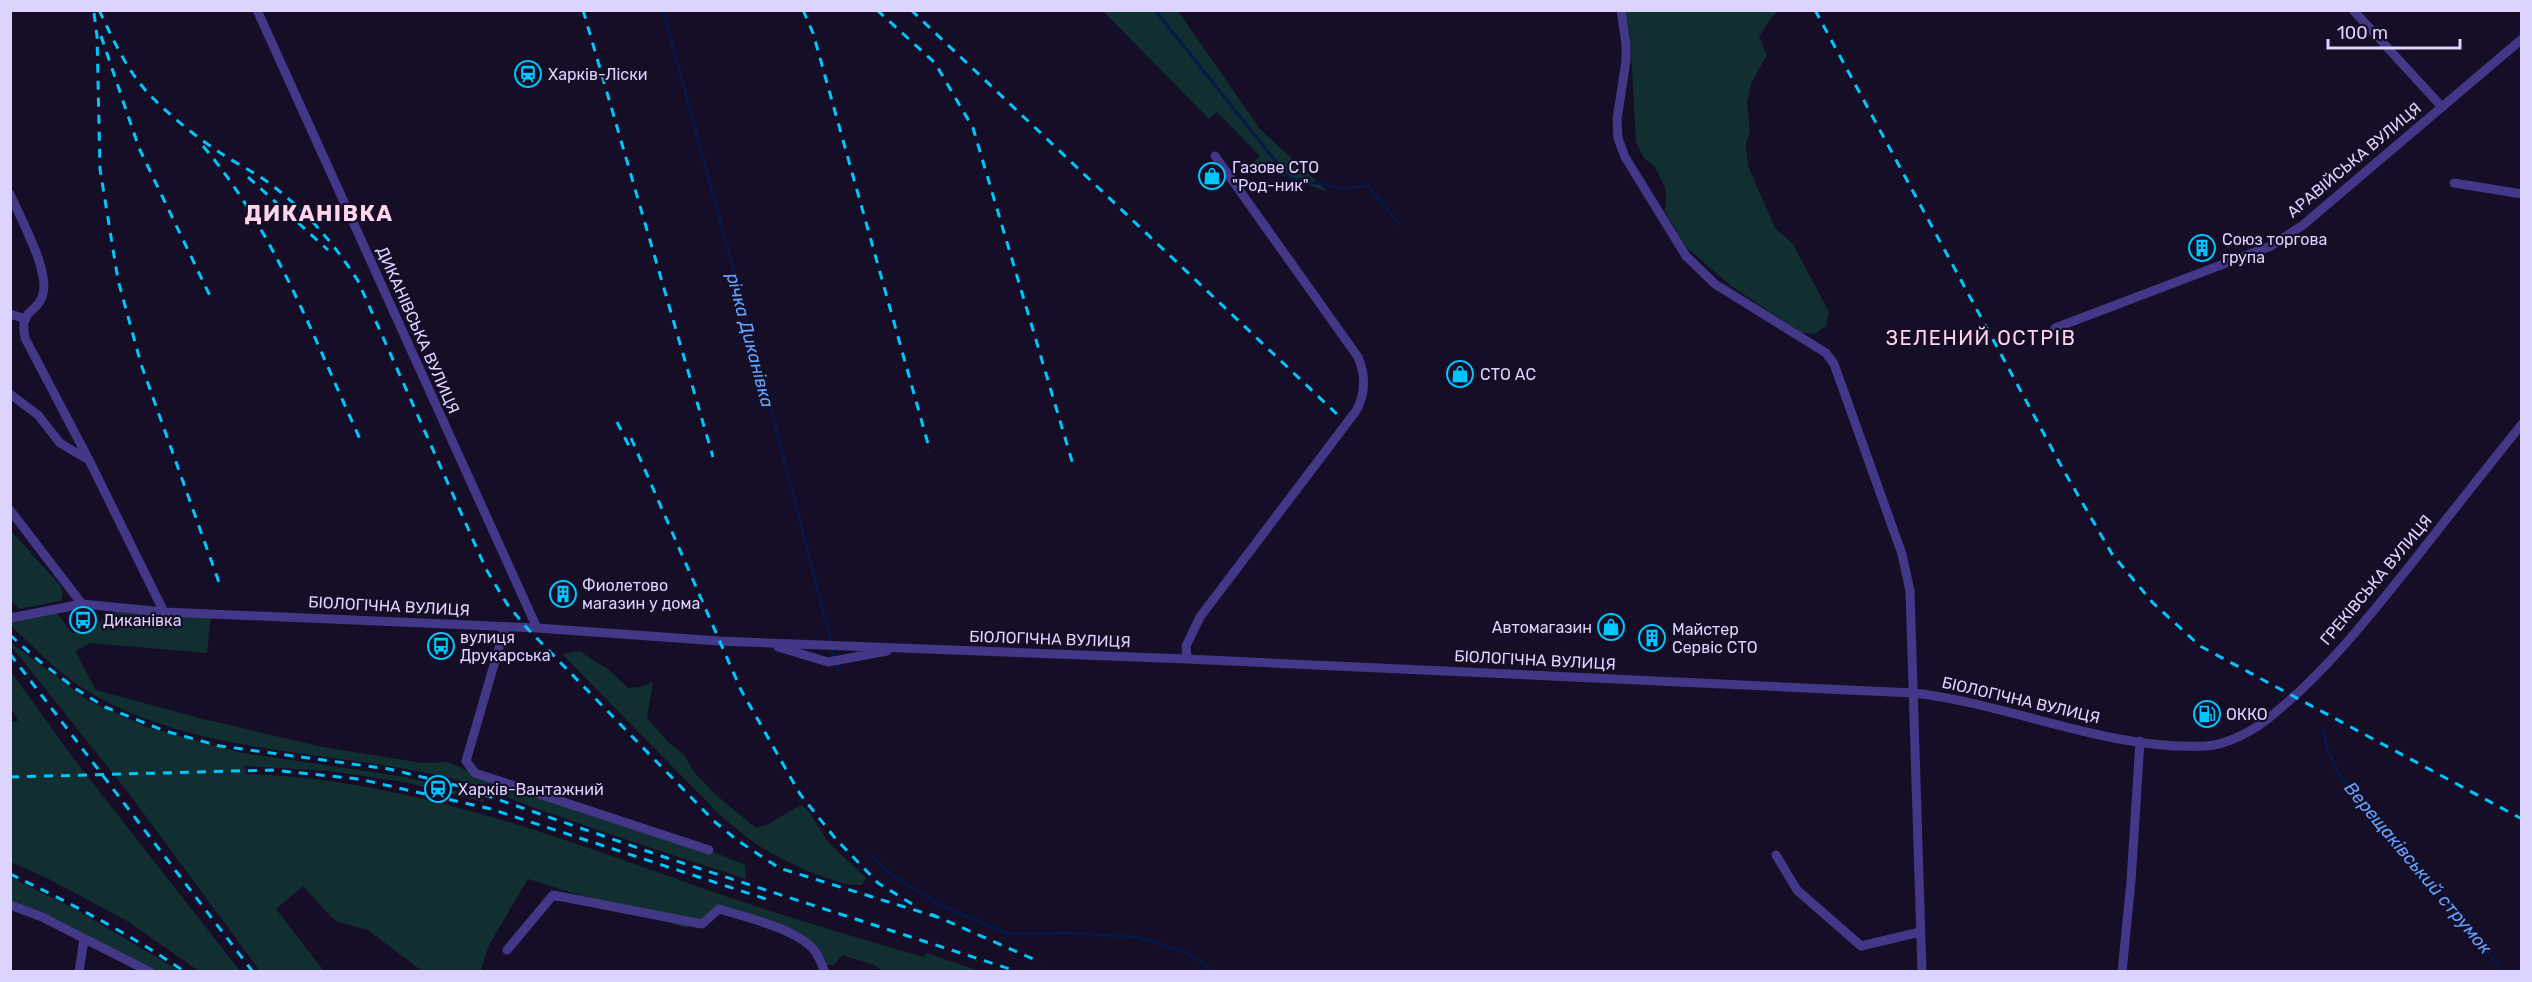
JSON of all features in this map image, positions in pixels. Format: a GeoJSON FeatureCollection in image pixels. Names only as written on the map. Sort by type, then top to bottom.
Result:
{"type":"FeatureCollection","features":[{"type":"Feature","properties":{"kind":"street","name":"ДИКАНІВСЬКА ВУЛИЦЯ"},"geometry":{"type":"LineString","coordinates":[[257,10],[537,628]]}},
{"type":"Feature","properties":{"kind":"street"},"geometry":{"type":"LineString","coordinates":[[1621,10],[1626,61],[1617,119],[1618,138],[1624,157],[1686,256],[1699,271],[1714,284],[1818,346],[1834,364],[1909,577],[1922,972]]}},
{"type":"Feature","properties":{"kind":"street"},"geometry":{"type":"LineString","coordinates":[[2353,10],[2442,106]]}},
{"type":"Feature","properties":{"kind":"street","name":"АРАВІЙСЬКА ВУЛИЦЯ"},"geometry":{"type":"LineString","coordinates":[[2055,327],[2271,246],[2306,222],[2522,39]]}},
{"type":"Feature","properties":{"kind":"street"},"geometry":{"type":"LineString","coordinates":[[1187,659],[1186,646],[1200,617],[1356,411],[1362,398],[1364,384],[1363,370],[1358,357],[1215,156]]}},
{"type":"Feature","properties":{"kind":"street"},"geometry":{"type":"LineString","coordinates":[[2454,183],[2522,194]]}},
{"type":"Feature","properties":{"kind":"street"},"geometry":{"type":"LineString","coordinates":[[10,194],[45,280],[42,298],[30,310],[22,326],[25,338],[89,460],[164,612]]}},
{"type":"Feature","properties":{"kind":"street"},"geometry":{"type":"LineString","coordinates":[[10,314],[26,319]]}},
{"type":"Feature","properties":{"kind":"street"},"geometry":{"type":"LineString","coordinates":[[10,394],[38,416],[60,443],[89,460]]}},
{"type":"Feature","properties":{"kind":"street","name":"ГРЕКІВСЬКА ВУЛИЦЯ"},"geometry":{"type":"LineString","coordinates":[[2167,745],[2205,747],[2231,740],[2268,719],[2293,698],[2364,624],[2522,424]]}},
{"type":"Feature","properties":{"kind":"street"},"geometry":{"type":"LineString","coordinates":[[10,510],[82,604]]}},
{"type":"Feature","properties":{"kind":"street","name":"БІОЛОГІЧНА ВУЛИЦЯ"},"geometry":{"type":"LineString","coordinates":[[10,618],[82,604],[164,612],[537,628],[767,643],[1187,659],[1914,693],[1952,697],[2112,737],[2167,745]]}},
{"type":"Feature","properties":{"kind":"street"},"geometry":{"type":"LineString","coordinates":[[505,627],[465,761],[475,773],[709,850]]}},
{"type":"Feature","properties":{"kind":"street","name":"БІОЛОГІЧНА ВУЛИЦЯ"},"geometry":{"type":"LineString","coordinates":[[767,643],[828,662],[897,648]]}},
{"type":"Feature","properties":{"kind":"street"},"geometry":{"type":"LineString","coordinates":[[2122,972],[2132,871],[2140,741]]}},
{"type":"Feature","properties":{"kind":"street"},"geometry":{"type":"LineString","coordinates":[[1776,855],[1797,890],[1861,946],[1920,932]]}},
{"type":"Feature","properties":{"kind":"street"},"geometry":{"type":"LineString","coordinates":[[507,950],[552,895],[702,924],[719,909],[751,918],[806,943],[815,951],[825,972]]}},
{"type":"Feature","properties":{"kind":"street"},"geometry":{"type":"LineString","coordinates":[[10,904],[149,971]]}},
{"type":"Feature","properties":{"kind":"street"},"geometry":{"type":"LineString","coordinates":[[79,972],[84,939]]}},
{"type":"Feature","properties":{"kind":"green space"},"geometry":{"type":"Polygon","coordinates":[[[1103,11],[1178,11],[1260,129],[1328,192],[1255,166],[1252,163],[1260,156],[1217,112],[1209,119],[1103,11]]]}},
{"type":"Feature","properties":{"kind":"green space"},"geometry":{"type":"Polygon","coordinates":[[[1625,11],[1779,11],[1771,18],[1759,37],[1767,55],[1751,83],[1747,103],[1750,131],[1746,144],[1748,166],[1775,228],[1793,244],[1829,312],[1826,326],[1815,334],[1802,333],[1731,286],[1686,247],[1665,211],[1666,190],[1655,167],[1644,158],[1636,142],[1630,34],[1625,11]]]}},
{"type":"Feature","properties":{"kind":"green space"},"geometry":{"type":"Polygon","coordinates":[[[10,530],[60,585],[63,593],[61,601],[19,609],[12,601],[10,530]]]}},
{"type":"Feature","properties":{"kind":"green space"},"geometry":{"type":"Polygon","coordinates":[[[117,607],[211,614],[207,653],[91,643],[75,651],[96,690],[203,719],[323,747],[422,763],[448,762],[474,774],[709,850],[745,865],[746,879],[450,778],[405,769],[268,749],[179,730],[136,715],[94,695],[51,663],[11,626],[11,622],[56,612],[72,633],[90,631],[117,607]]]}},
{"type":"Feature","properties":{"kind":"green space"},"geometry":{"type":"Polygon","coordinates":[[[10,642],[89,701],[149,728],[243,753],[406,777],[484,799],[484,802],[404,782],[330,771],[244,766],[246,774],[308,778],[368,787],[428,800],[545,834],[821,927],[923,957],[927,953],[979,971],[882,971],[874,965],[842,955],[834,965],[822,965],[806,943],[719,909],[686,928],[528,879],[489,945],[482,971],[422,971],[368,930],[338,922],[303,886],[276,909],[324,971],[260,971],[130,795],[10,642]]]}},
{"type":"Feature","properties":{"kind":"green space"},"geometry":{"type":"Polygon","coordinates":[[[579,651],[609,670],[628,688],[641,687],[653,682],[647,718],[667,741],[685,756],[694,772],[716,795],[756,828],[768,824],[801,805],[809,811],[828,842],[866,878],[862,885],[837,882],[799,867],[763,848],[731,824],[562,654],[579,651]]]}},
{"type":"Feature","properties":{"kind":"green space"},"geometry":{"type":"Polygon","coordinates":[[[11,672],[74,759],[240,971],[199,971],[127,921],[49,879],[11,862],[11,722],[18,721],[11,708],[11,672]]]}},
{"type":"Feature","properties":{"kind":"green space"},"geometry":{"type":"Polygon","coordinates":[[[10,877],[75,909],[180,971],[150,971],[11,902],[10,877]]]}},
{"type":"Feature","properties":{"kind":"waterway","name":"річка Диканівка"},"geometry":{"type":"LineString","coordinates":[[663,10],[770,404],[831,642]]}},
{"type":"Feature","properties":{"kind":"waterway","name":"Верещаківський струмок"},"geometry":{"type":"LineString","coordinates":[[1155,10],[1289,178],[1341,188],[1368,186],[1399,224]]}},
{"type":"Feature","properties":{"kind":"waterway","name":"річка Диканівка"},"geometry":{"type":"LineString","coordinates":[[832,649],[838,670]]}},
{"type":"Feature","properties":{"kind":"waterway","name":"Верещаківський струмок"},"geometry":{"type":"LineString","coordinates":[[2323,729],[2327,748],[2339,774],[2361,804],[2504,972]]}},
{"type":"Feature","properties":{"kind":"waterway","name":"річка Диканівка"},"geometry":{"type":"LineString","coordinates":[[870,854],[890,874],[940,905],[1009,934],[1068,933],[1137,937],[1188,953],[1214,972]]}},
{"type":"Feature","properties":{"kind":"railway"},"geometry":{"type":"LineString","coordinates":[[99,10],[127,64],[148,93],[203,141],[263,179],[295,204],[329,240],[349,267],[358,281],[486,569],[507,604],[527,628],[715,822],[737,840],[779,868],[937,917]]}},
{"type":"Feature","properties":{"kind":"railway"},"geometry":{"type":"LineString","coordinates":[[583,10],[713,457]]}},
{"type":"Feature","properties":{"kind":"railway"},"geometry":{"type":"LineString","coordinates":[[803,10],[813,33],[930,451]]}},
{"type":"Feature","properties":{"kind":"railway"},"geometry":{"type":"LineString","coordinates":[[877,10],[935,63],[973,128],[1074,468]]}},
{"type":"Feature","properties":{"kind":"railway"},"geometry":{"type":"LineString","coordinates":[[911,10],[1340,417]]}},
{"type":"Feature","properties":{"kind":"railway"},"geometry":{"type":"LineString","coordinates":[[1815,10],[2064,471],[2112,554],[2153,603],[2200,646],[2522,819]]}},
{"type":"Feature","properties":{"kind":"railway"},"geometry":{"type":"LineString","coordinates":[[94,13],[97,36],[100,169],[118,280],[141,364],[221,588]]}},
{"type":"Feature","properties":{"kind":"railway"},"geometry":{"type":"LineString","coordinates":[[101,36],[139,148],[210,296]]}},
{"type":"Feature","properties":{"kind":"railway"},"geometry":{"type":"LineString","coordinates":[[203,146],[229,179],[272,250],[309,325],[360,439]]}},
{"type":"Feature","properties":{"kind":"railway"},"geometry":{"type":"LineString","coordinates":[[248,177],[328,250]]}},
{"type":"Feature","properties":{"kind":"railway"},"geometry":{"type":"LineString","coordinates":[[617,422],[630,448]]}},
{"type":"Feature","properties":{"kind":"railway"},"geometry":{"type":"LineString","coordinates":[[631,438],[741,690],[800,794],[835,838],[878,883],[912,904]]}},
{"type":"Feature","properties":{"kind":"railway"},"geometry":{"type":"LineString","coordinates":[[10,635],[76,689],[105,707],[165,731],[220,746],[389,769],[459,786],[667,858],[1019,972]]}},
{"type":"Feature","properties":{"kind":"railway"},"geometry":{"type":"LineString","coordinates":[[10,654],[253,972]]}},
{"type":"Feature","properties":{"kind":"railway"},"geometry":{"type":"LineString","coordinates":[[10,777],[272,770],[359,779],[491,809],[772,901]]}},
{"type":"Feature","properties":{"kind":"railway"},"geometry":{"type":"LineString","coordinates":[[10,874],[99,920],[185,972]]}},
{"type":"Feature","properties":{"kind":"railway"},"geometry":{"type":"LineString","coordinates":[[931,914],[1040,962]]}},
{"type":"Feature","properties":{"kind":"place","name":"Харків-Ліски"},"geometry":{"type":"Point","coordinates":[528,74]}},
{"type":"Feature","properties":{"kind":"place","name":"Газове СТО \"Род-ник\""},"geometry":{"type":"Point","coordinates":[1212,176]}},
{"type":"Feature","properties":{"kind":"place","name":"Союз торгова група"},"geometry":{"type":"Point","coordinates":[2202,248]}},
{"type":"Feature","properties":{"kind":"place","name":"СТО АС"},"geometry":{"type":"Point","coordinates":[1460,374]}},
{"type":"Feature","properties":{"kind":"place","name":"Фиолетово магазин у дома"},"geometry":{"type":"Point","coordinates":[563,594]}},
{"type":"Feature","properties":{"kind":"place","name":"Диканівка"},"geometry":{"type":"Point","coordinates":[83,620]}},
{"type":"Feature","properties":{"kind":"place","name":"Автомагазин"},"geometry":{"type":"Point","coordinates":[1611,627]}},
{"type":"Feature","properties":{"kind":"place","name":"Майстер Сервіс СТО"},"geometry":{"type":"Point","coordinates":[1652,638]}},
{"type":"Feature","properties":{"kind":"place","name":"вулиця Друкарська"},"geometry":{"type":"Point","coordinates":[441,646]}},
{"type":"Feature","properties":{"kind":"place","name":"ОККО"},"geometry":{"type":"Point","coordinates":[2207,714]}},
{"type":"Feature","properties":{"kind":"place","name":"Харків-Вантажний"},"geometry":{"type":"Point","coordinates":[438,789]}},
{"type":"Feature","properties":{"kind":"district","name":"ДИКАНІВКА"},"geometry":{"type":"Point","coordinates":[319,213]}},
{"type":"Feature","properties":{"kind":"district","name":"ЗЕЛЕНИЙ ОСТРІВ"},"geometry":{"type":"Point","coordinates":[1981,338]}}]}
